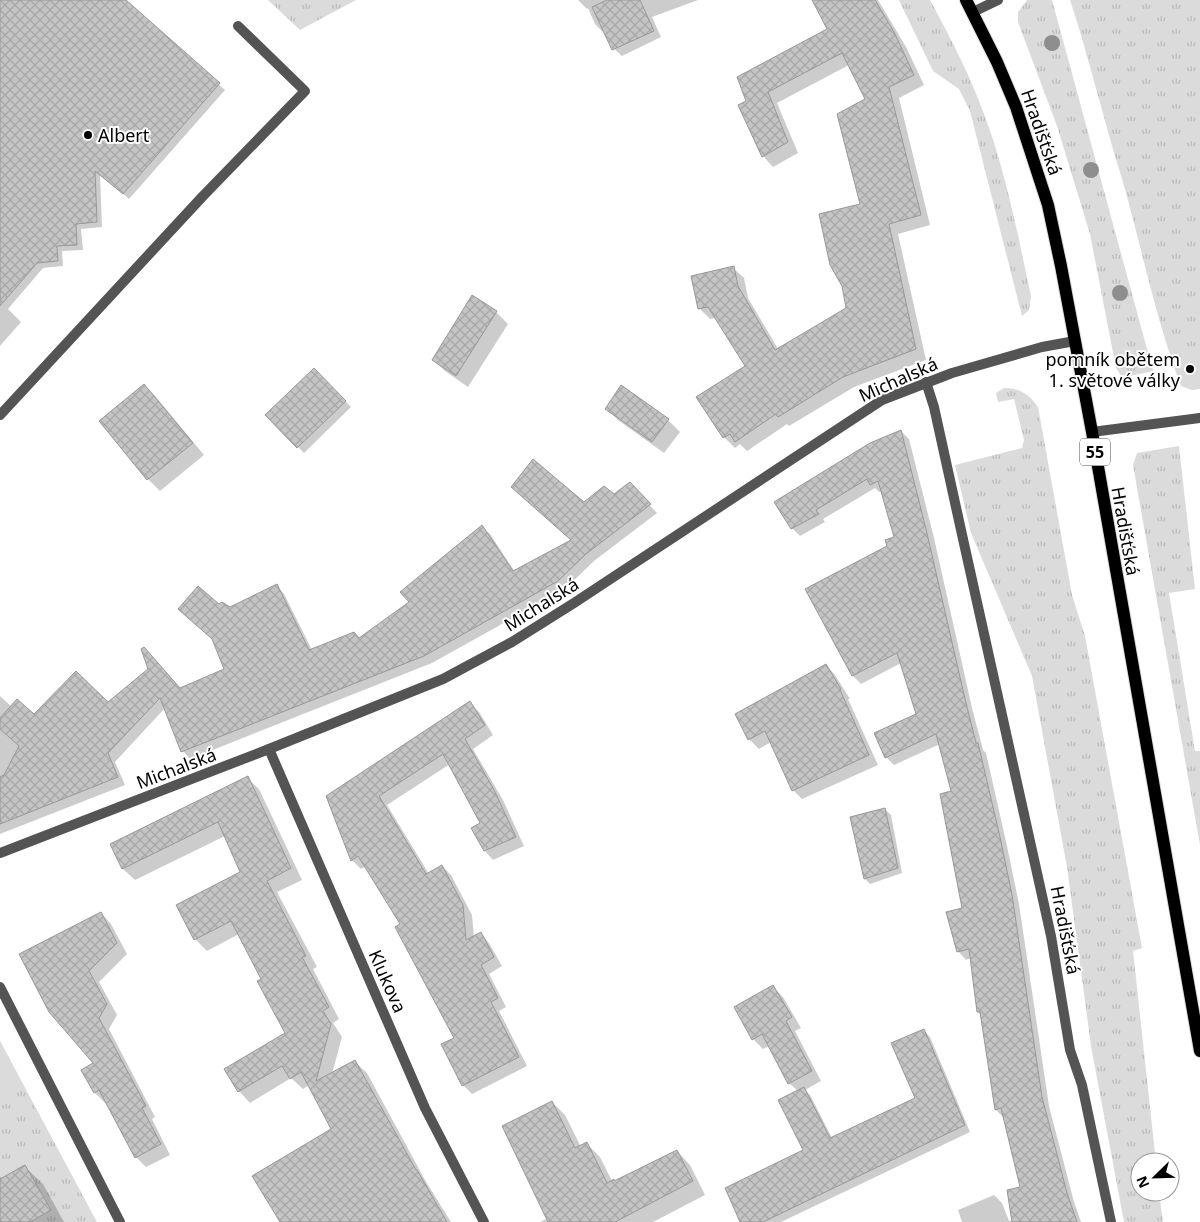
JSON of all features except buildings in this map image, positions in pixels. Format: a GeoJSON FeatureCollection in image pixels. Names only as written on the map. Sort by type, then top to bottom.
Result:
{"type":"FeatureCollection","features":[{"type":"Feature","properties":{"kind":"main road","name":"Hradišťská"},"geometry":{"type":"LineString","coordinates":[[966,0],[1016,107],[1048,205],[1092,432],[1200,1051]]}},
{"type":"Feature","properties":{"kind":"street"},"geometry":{"type":"LineString","coordinates":[[973,12],[998,0]]}},
{"type":"Feature","properties":{"kind":"street"},"geometry":{"type":"LineString","coordinates":[[0,416],[203,196],[305,91],[238,26]]}},
{"type":"Feature","properties":{"kind":"street","name":"Michalská"},"geometry":{"type":"LineString","coordinates":[[0,853],[269,749],[443,679],[512,642],[574,604],[882,400],[952,373],[1042,347],[1075,341]]}},
{"type":"Feature","properties":{"kind":"street","name":"Hradišťská"},"geometry":{"type":"LineString","coordinates":[[926,382],[934,407],[1050,936],[1070,1050],[1082,1085],[1111,1222]]}},
{"type":"Feature","properties":{"kind":"street"},"geometry":{"type":"LineString","coordinates":[[1092,432],[1200,418]]}},
{"type":"Feature","properties":{"kind":"street","name":"Klukova"},"geometry":{"type":"LineString","coordinates":[[269,749],[425,1108],[484,1222]]}},
{"type":"Feature","properties":{"kind":"street"},"geometry":{"type":"LineString","coordinates":[[0,987],[120,1222]]}},
{"type":"Feature","properties":{"kind":"green space"},"geometry":{"type":"Polygon","coordinates":[[[268,0],[356,0],[300,30],[268,0]]]}},
{"type":"Feature","properties":{"kind":"green space"},"geometry":{"type":"Polygon","coordinates":[[[899,0],[930,0],[959,56],[978,99],[992,136],[1005,181],[1031,296],[1029,310],[1022,316],[970,111],[959,89],[933,71],[899,0]]]}},
{"type":"Feature","properties":{"kind":"green space"},"geometry":{"type":"Polygon","coordinates":[[[1027,0],[1052,0],[1153,371],[1126,377],[1121,376],[1116,368],[1090,234],[1057,126],[1018,22],[1018,12],[1027,0]]]}},
{"type":"Feature","properties":{"kind":"green space"},"geometry":{"type":"Polygon","coordinates":[[[1070,0],[1200,0],[1200,389],[1192,390],[1181,386],[1173,364],[1070,0]]]}},
{"type":"Feature","properties":{"kind":"green space"},"geometry":{"type":"Polygon","coordinates":[[[1004,388],[1015,389],[1024,393],[1038,407],[1072,595],[1085,636],[1142,948],[1133,951],[1155,1152],[1130,1152],[1130,1202],[1160,1202],[1163,1222],[1124,1222],[1091,1046],[1067,867],[1032,676],[971,533],[955,465],[1022,448],[1024,440],[1014,399],[998,402],[996,393],[1004,388]]]}},
{"type":"Feature","properties":{"kind":"green space"},"geometry":{"type":"Polygon","coordinates":[[[1179,446],[1195,589],[1169,593],[1195,751],[1200,751],[1200,845],[1133,465],[1137,453],[1179,446]]]}},
{"type":"Feature","properties":{"kind":"green space"},"geometry":{"type":"Polygon","coordinates":[[[0,1041],[97,1222],[0,1222],[0,1041]]]}},
{"type":"Feature","properties":{"kind":"green space"},"geometry":{"type":"Polygon","coordinates":[[[0,1041],[22,1083],[0,1095],[0,1041]]]}},
{"type":"Feature","properties":{"kind":"place","name":"Albert"},"geometry":{"type":"Point","coordinates":[88,135]}},
{"type":"Feature","properties":{"kind":"place","name":"pomník obětem 1. světové války"},"geometry":{"type":"Point","coordinates":[1190,369]}}]}
